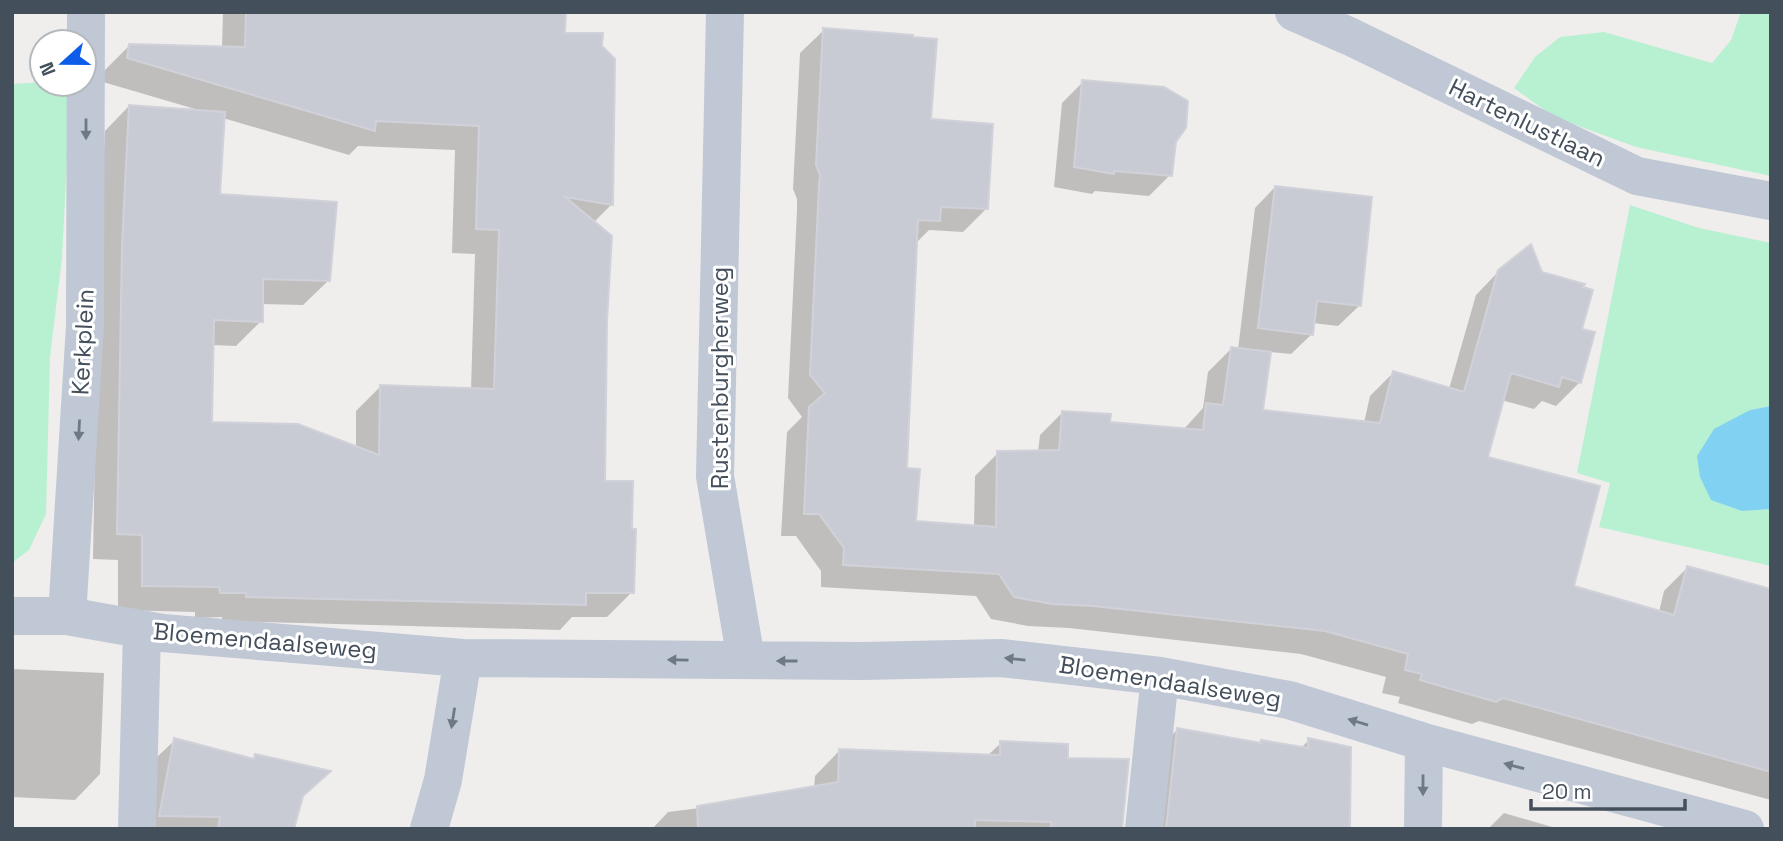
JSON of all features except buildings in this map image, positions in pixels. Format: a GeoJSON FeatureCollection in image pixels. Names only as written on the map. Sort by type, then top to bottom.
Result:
{"type":"FeatureCollection","features":[{"type":"Feature","properties":{"kind":"street","name":"Kerkplein"},"geometry":{"type":"LineString","coordinates":[[67,616],[85,326],[86,12]]}},
{"type":"Feature","properties":{"kind":"street","name":"Rustenburgherweg"},"geometry":{"type":"LineString","coordinates":[[725,12],[715,476],[746,660]]}},
{"type":"Feature","properties":{"kind":"street","name":"Hartenlustlaan"},"geometry":{"type":"LineString","coordinates":[[1294,12],[1353,25],[1637,176],[1771,201]]}},
{"type":"Feature","properties":{"kind":"street"},"geometry":{"type":"LineString","coordinates":[[12,616],[67,616]]}},
{"type":"Feature","properties":{"kind":"street","name":"Bloemendaalseweg"},"geometry":{"type":"LineString","coordinates":[[67,616],[142,630],[463,658]]}},
{"type":"Feature","properties":{"kind":"street"},"geometry":{"type":"LineString","coordinates":[[137,829],[142,630]]}},
{"type":"Feature","properties":{"kind":"street"},"geometry":{"type":"LineString","coordinates":[[429,829],[443,780],[463,658],[746,660]]}},
{"type":"Feature","properties":{"kind":"street","name":"Bloemendaalseweg"},"geometry":{"type":"LineString","coordinates":[[746,660],[1001,658],[1160,676],[1289,700],[1424,742],[1745,829]]}},
{"type":"Feature","properties":{"kind":"street"},"geometry":{"type":"LineString","coordinates":[[1144,829],[1160,676]]}},
{"type":"Feature","properties":{"kind":"street"},"geometry":{"type":"LineString","coordinates":[[1423,829],[1424,742]]}},
{"type":"Feature","properties":{"kind":"green space"},"geometry":{"type":"Polygon","coordinates":[[[1741,12],[1771,12],[1771,176],[1636,147],[1554,117],[1514,88],[1535,57],[1560,37],[1604,32],[1712,63],[1731,40],[1741,12]]]}},
{"type":"Feature","properties":{"kind":"green space"},"geometry":{"type":"Polygon","coordinates":[[[28,83],[28,98],[70,98],[62,258],[50,357],[46,514],[29,550],[12,563],[12,84],[28,83]]]}},
{"type":"Feature","properties":{"kind":"green space"},"geometry":{"type":"Polygon","coordinates":[[[1630,205],[1699,228],[1771,243],[1771,406],[1750,410],[1742,511],[1771,509],[1771,566],[1599,527],[1610,483],[1577,473],[1630,205]]]}},
{"type":"Feature","properties":{"kind":"water"},"geometry":{"type":"Polygon","coordinates":[[[1771,406],[1771,509],[1742,511],[1711,500],[1700,477],[1697,456],[1714,429],[1750,410],[1771,406]]]}}]}
